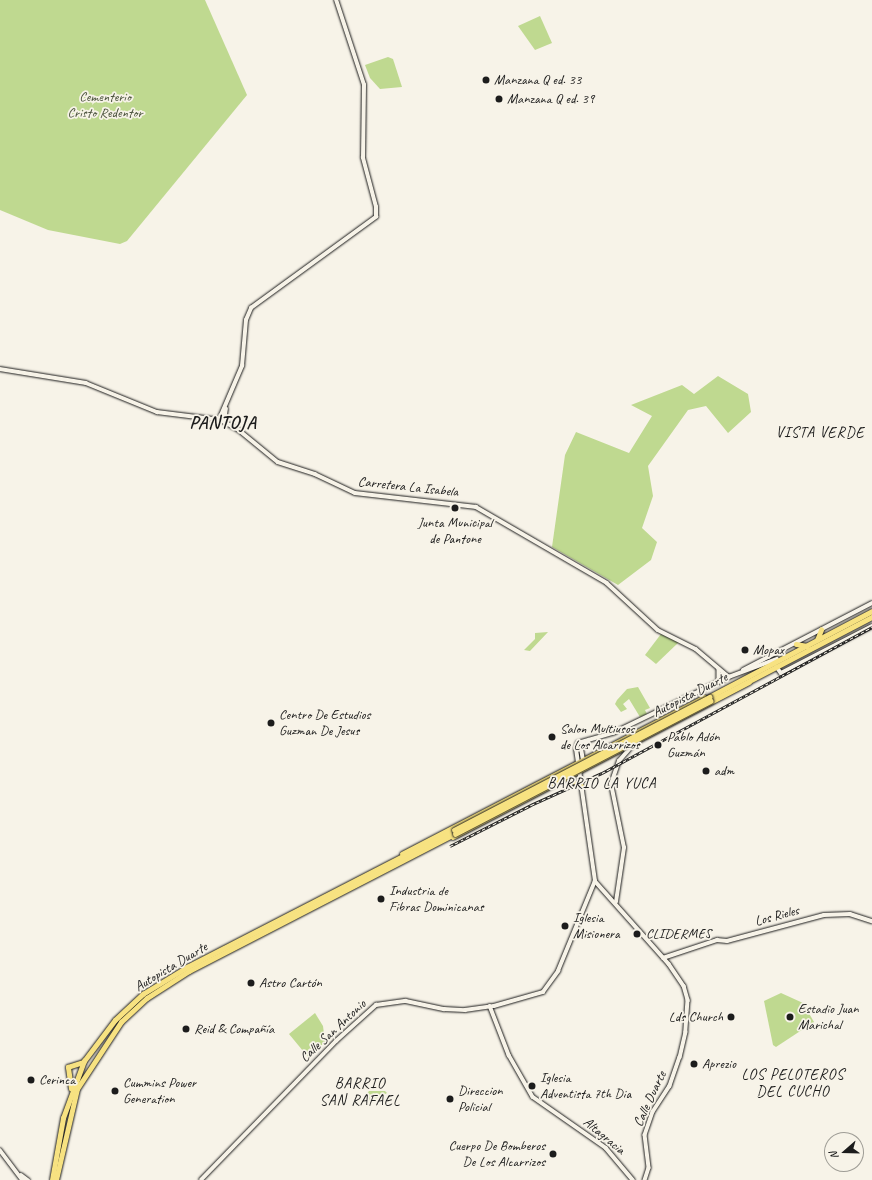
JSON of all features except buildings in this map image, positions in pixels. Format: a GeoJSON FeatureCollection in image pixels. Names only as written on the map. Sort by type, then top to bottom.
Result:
{"type":"FeatureCollection","features":[{"type":"Feature","properties":{"kind":"highway","name":"Autopista Duarte"},"geometry":{"type":"LineString","coordinates":[[52,1180],[70,1094],[84,1061],[115,1020],[160,983],[710,699],[790,654],[872,611]]}},
{"type":"Feature","properties":{"kind":"highway"},"geometry":{"type":"LineString","coordinates":[[710,699],[777,667],[872,618]]}},
{"type":"Feature","properties":{"kind":"highway"},"geometry":{"type":"LineString","coordinates":[[817,640],[821,630]]}},
{"type":"Feature","properties":{"kind":"highway"},"geometry":{"type":"LineString","coordinates":[[796,644],[807,646]]}},
{"type":"Feature","properties":{"kind":"highway","name":"Autopista Duarte"},"geometry":{"type":"LineString","coordinates":[[56,1180],[77,1089],[121,1022],[147,998],[189,971],[377,871]]}},
{"type":"Feature","properties":{"kind":"highway"},"geometry":{"type":"LineString","coordinates":[[70,1094],[68,1067],[76,1067],[84,1061]]}},
{"type":"Feature","properties":{"kind":"main road"},"geometry":{"type":"LineString","coordinates":[[377,871],[571,764],[578,763],[582,759],[602,748],[759,671]]}},
{"type":"Feature","properties":{"kind":"main road"},"geometry":{"type":"LineString","coordinates":[[377,871],[580,774],[633,745],[724,699],[769,671]]}},
{"type":"Feature","properties":{"kind":"main road"},"geometry":{"type":"LineString","coordinates":[[602,748],[605,759],[609,759]]}},
{"type":"Feature","properties":{"kind":"main road"},"geometry":{"type":"LineString","coordinates":[[578,763],[587,770]]}},
{"type":"Feature","properties":{"kind":"main road"},"geometry":{"type":"LineString","coordinates":[[568,780],[582,786]]}},
{"type":"Feature","properties":{"kind":"main road"},"geometry":{"type":"LineString","coordinates":[[539,782],[544,782],[547,786],[543,792]]}},
{"type":"Feature","properties":{"kind":"street"},"geometry":{"type":"LineString","coordinates":[[219,420],[242,366],[246,320],[251,308],[376,217],[376,207],[363,158],[364,85],[336,0]]}},
{"type":"Feature","properties":{"kind":"street","name":"Carretera La Isabela"},"geometry":{"type":"LineString","coordinates":[[0,369],[86,383],[157,412],[224,421],[278,462],[315,474],[347,491],[462,504],[482,510],[607,583],[658,630],[696,649],[729,677]]}},
{"type":"Feature","properties":{"kind":"street"},"geometry":{"type":"LineString","coordinates":[[224,421],[227,404]]}},
{"type":"Feature","properties":{"kind":"street"},"geometry":{"type":"LineString","coordinates":[[595,881],[576,749],[581,741],[613,733],[796,644],[872,603]]}},
{"type":"Feature","properties":{"kind":"street"},"geometry":{"type":"LineString","coordinates":[[777,667],[781,673],[872,626]]}},
{"type":"Feature","properties":{"kind":"street"},"geometry":{"type":"LineString","coordinates":[[729,677],[790,654]]}},
{"type":"Feature","properties":{"kind":"street"},"geometry":{"type":"LineString","coordinates":[[718,668],[725,679]]}},
{"type":"Feature","properties":{"kind":"street"},"geometry":{"type":"LineString","coordinates":[[718,668],[719,682]]}},
{"type":"Feature","properties":{"kind":"street"},"geometry":{"type":"LineString","coordinates":[[587,770],[582,759],[581,748],[585,742],[630,727],[725,679]]}},
{"type":"Feature","properties":{"kind":"street"},"geometry":{"type":"LineString","coordinates":[[616,902],[624,848],[611,784],[619,761],[633,745]]}},
{"type":"Feature","properties":{"kind":"street","name":"Calle Duarte"},"geometry":{"type":"LineString","coordinates":[[595,881],[616,902],[668,964],[679,979],[688,1000],[686,1032],[670,1086],[653,1112],[645,1135],[649,1168],[645,1180]]}},
{"type":"Feature","properties":{"kind":"street","name":"Calle San Antonio"},"geometry":{"type":"LineString","coordinates":[[201,1180],[370,1009],[396,1000],[444,1009],[490,1006],[539,994],[546,988],[578,926],[595,881]]}},
{"type":"Feature","properties":{"kind":"street","name":"Los Rieles"},"geometry":{"type":"LineString","coordinates":[[663,958],[717,940],[727,941],[824,915],[833,916],[850,914],[872,921]]}},
{"type":"Feature","properties":{"kind":"street","name":"Altagracia"},"geometry":{"type":"LineString","coordinates":[[490,1006],[508,1055],[536,1101],[567,1119],[606,1148],[634,1180]]}},
{"type":"Feature","properties":{"kind":"street"},"geometry":{"type":"LineString","coordinates":[[0,1150],[24,1180]]}},
{"type":"Feature","properties":{"kind":"street"},"geometry":{"type":"LineString","coordinates":[[18,1174],[28,1180]]}},
{"type":"Feature","properties":{"kind":"green space","name":"Cementerio Cristo Redentor"},"geometry":{"type":"Polygon","coordinates":[[[0,0],[205,0],[247,95],[127,241],[120,244],[48,230],[0,210],[0,0]]]}},
{"type":"Feature","properties":{"kind":"green space"},"geometry":{"type":"Polygon","coordinates":[[[540,16],[552,43],[535,50],[518,26],[540,16]]]}},
{"type":"Feature","properties":{"kind":"green space"},"geometry":{"type":"Polygon","coordinates":[[[388,57],[393,59],[402,87],[380,89],[370,78],[365,65],[388,57]]]}},
{"type":"Feature","properties":{"kind":"green space"},"geometry":{"type":"Polygon","coordinates":[[[718,376],[748,394],[751,412],[728,433],[706,406],[688,410],[648,466],[653,496],[642,528],[657,542],[651,560],[618,585],[552,547],[565,455],[576,432],[629,453],[652,416],[631,405],[682,385],[694,394],[718,376]]]}},
{"type":"Feature","properties":{"kind":"green space"},"geometry":{"type":"Polygon","coordinates":[[[548,632],[530,651],[524,650],[535,639],[535,633],[548,632]]]}},
{"type":"Feature","properties":{"kind":"green space"},"geometry":{"type":"Polygon","coordinates":[[[661,634],[679,642],[656,664],[645,655],[661,634]]]}},
{"type":"Feature","properties":{"kind":"green space"},"geometry":{"type":"Polygon","coordinates":[[[638,687],[650,708],[645,710],[647,714],[640,717],[629,699],[623,704],[627,709],[621,712],[615,704],[617,700],[627,689],[638,687]]]}},
{"type":"Feature","properties":{"kind":"green space","name":"Estadio Juan Marichal"},"geometry":{"type":"Polygon","coordinates":[[[781,993],[803,1003],[814,1022],[776,1047],[773,1045],[764,1001],[781,993]]]}},
{"type":"Feature","properties":{"kind":"green space"},"geometry":{"type":"Polygon","coordinates":[[[315,1013],[323,1026],[325,1042],[308,1057],[289,1034],[315,1013]]]}},
{"type":"Feature","properties":{"kind":"green space"},"geometry":{"type":"Polygon","coordinates":[[[369,1091],[385,1091],[387,1093],[370,1102],[366,1095],[369,1091]]]}},
{"type":"Feature","properties":{"kind":"railway"},"geometry":{"type":"LineString","coordinates":[[450,846],[531,805],[602,773],[872,627]]}},
{"type":"Feature","properties":{"kind":"place","name":"Manzana Q ed. 33"},"geometry":{"type":"Point","coordinates":[486,80]}},
{"type":"Feature","properties":{"kind":"place","name":"Manzana Q ed. 39"},"geometry":{"type":"Point","coordinates":[499,99]}},
{"type":"Feature","properties":{"kind":"place","name":"Junta Municipal de Pantone"},"geometry":{"type":"Point","coordinates":[455,508]}},
{"type":"Feature","properties":{"kind":"place","name":"Mopax"},"geometry":{"type":"Point","coordinates":[745,650]}},
{"type":"Feature","properties":{"kind":"place","name":"Centro De Estudios Guzman De Jesus"},"geometry":{"type":"Point","coordinates":[271,723]}},
{"type":"Feature","properties":{"kind":"place","name":"Salon Multiusos de Los Alcarrizos"},"geometry":{"type":"Point","coordinates":[552,737]}},
{"type":"Feature","properties":{"kind":"place","name":"Pablo Adón Guzmán"},"geometry":{"type":"Point","coordinates":[658,745]}},
{"type":"Feature","properties":{"kind":"place","name":"adm"},"geometry":{"type":"Point","coordinates":[706,771]}},
{"type":"Feature","properties":{"kind":"place","name":"Industria de Fibras Dominicanas"},"geometry":{"type":"Point","coordinates":[381,899]}},
{"type":"Feature","properties":{"kind":"place","name":"Iglesia Misionera"},"geometry":{"type":"Point","coordinates":[565,926]}},
{"type":"Feature","properties":{"kind":"place","name":"CLIDERMES"},"geometry":{"type":"Point","coordinates":[637,934]}},
{"type":"Feature","properties":{"kind":"place","name":"Astro Cartón"},"geometry":{"type":"Point","coordinates":[251,983]}},
{"type":"Feature","properties":{"kind":"place","name":"Lds Church"},"geometry":{"type":"Point","coordinates":[731,1017]}},
{"type":"Feature","properties":{"kind":"place","name":"Estadio Juan Marichal"},"geometry":{"type":"Point","coordinates":[790,1017]}},
{"type":"Feature","properties":{"kind":"place","name":"Reid & Compañía"},"geometry":{"type":"Point","coordinates":[186,1029]}},
{"type":"Feature","properties":{"kind":"place","name":"Aprezio"},"geometry":{"type":"Point","coordinates":[694,1064]}},
{"type":"Feature","properties":{"kind":"place","name":"Cerinca"},"geometry":{"type":"Point","coordinates":[31,1080]}},
{"type":"Feature","properties":{"kind":"place","name":"Iglesia Adventista 7th Dia"},"geometry":{"type":"Point","coordinates":[532,1086]}},
{"type":"Feature","properties":{"kind":"place","name":"Cummins Power Generation"},"geometry":{"type":"Point","coordinates":[115,1091]}},
{"type":"Feature","properties":{"kind":"place","name":"Direccion Policial"},"geometry":{"type":"Point","coordinates":[450,1099]}},
{"type":"Feature","properties":{"kind":"place","name":"Cuerpo De Bomberos De Los Alcarrizos"},"geometry":{"type":"Point","coordinates":[553,1154]}},
{"type":"Feature","properties":{"kind":"district","name":"PANTOJA"},"geometry":{"type":"Point","coordinates":[223,422]}},
{"type":"Feature","properties":{"kind":"district","name":"VISTA VERDE"},"geometry":{"type":"Point","coordinates":[820,433]}},
{"type":"Feature","properties":{"kind":"district","name":"BARRIO LA YUCA"},"geometry":{"type":"Point","coordinates":[602,784]}},
{"type":"Feature","properties":{"kind":"district","name":"LOS PELOTEROS DEL CUCHO"},"geometry":{"type":"Point","coordinates":[793,1082]}},
{"type":"Feature","properties":{"kind":"district","name":"BARRIO SAN RAFAEL"},"geometry":{"type":"Point","coordinates":[360,1092]}}]}
